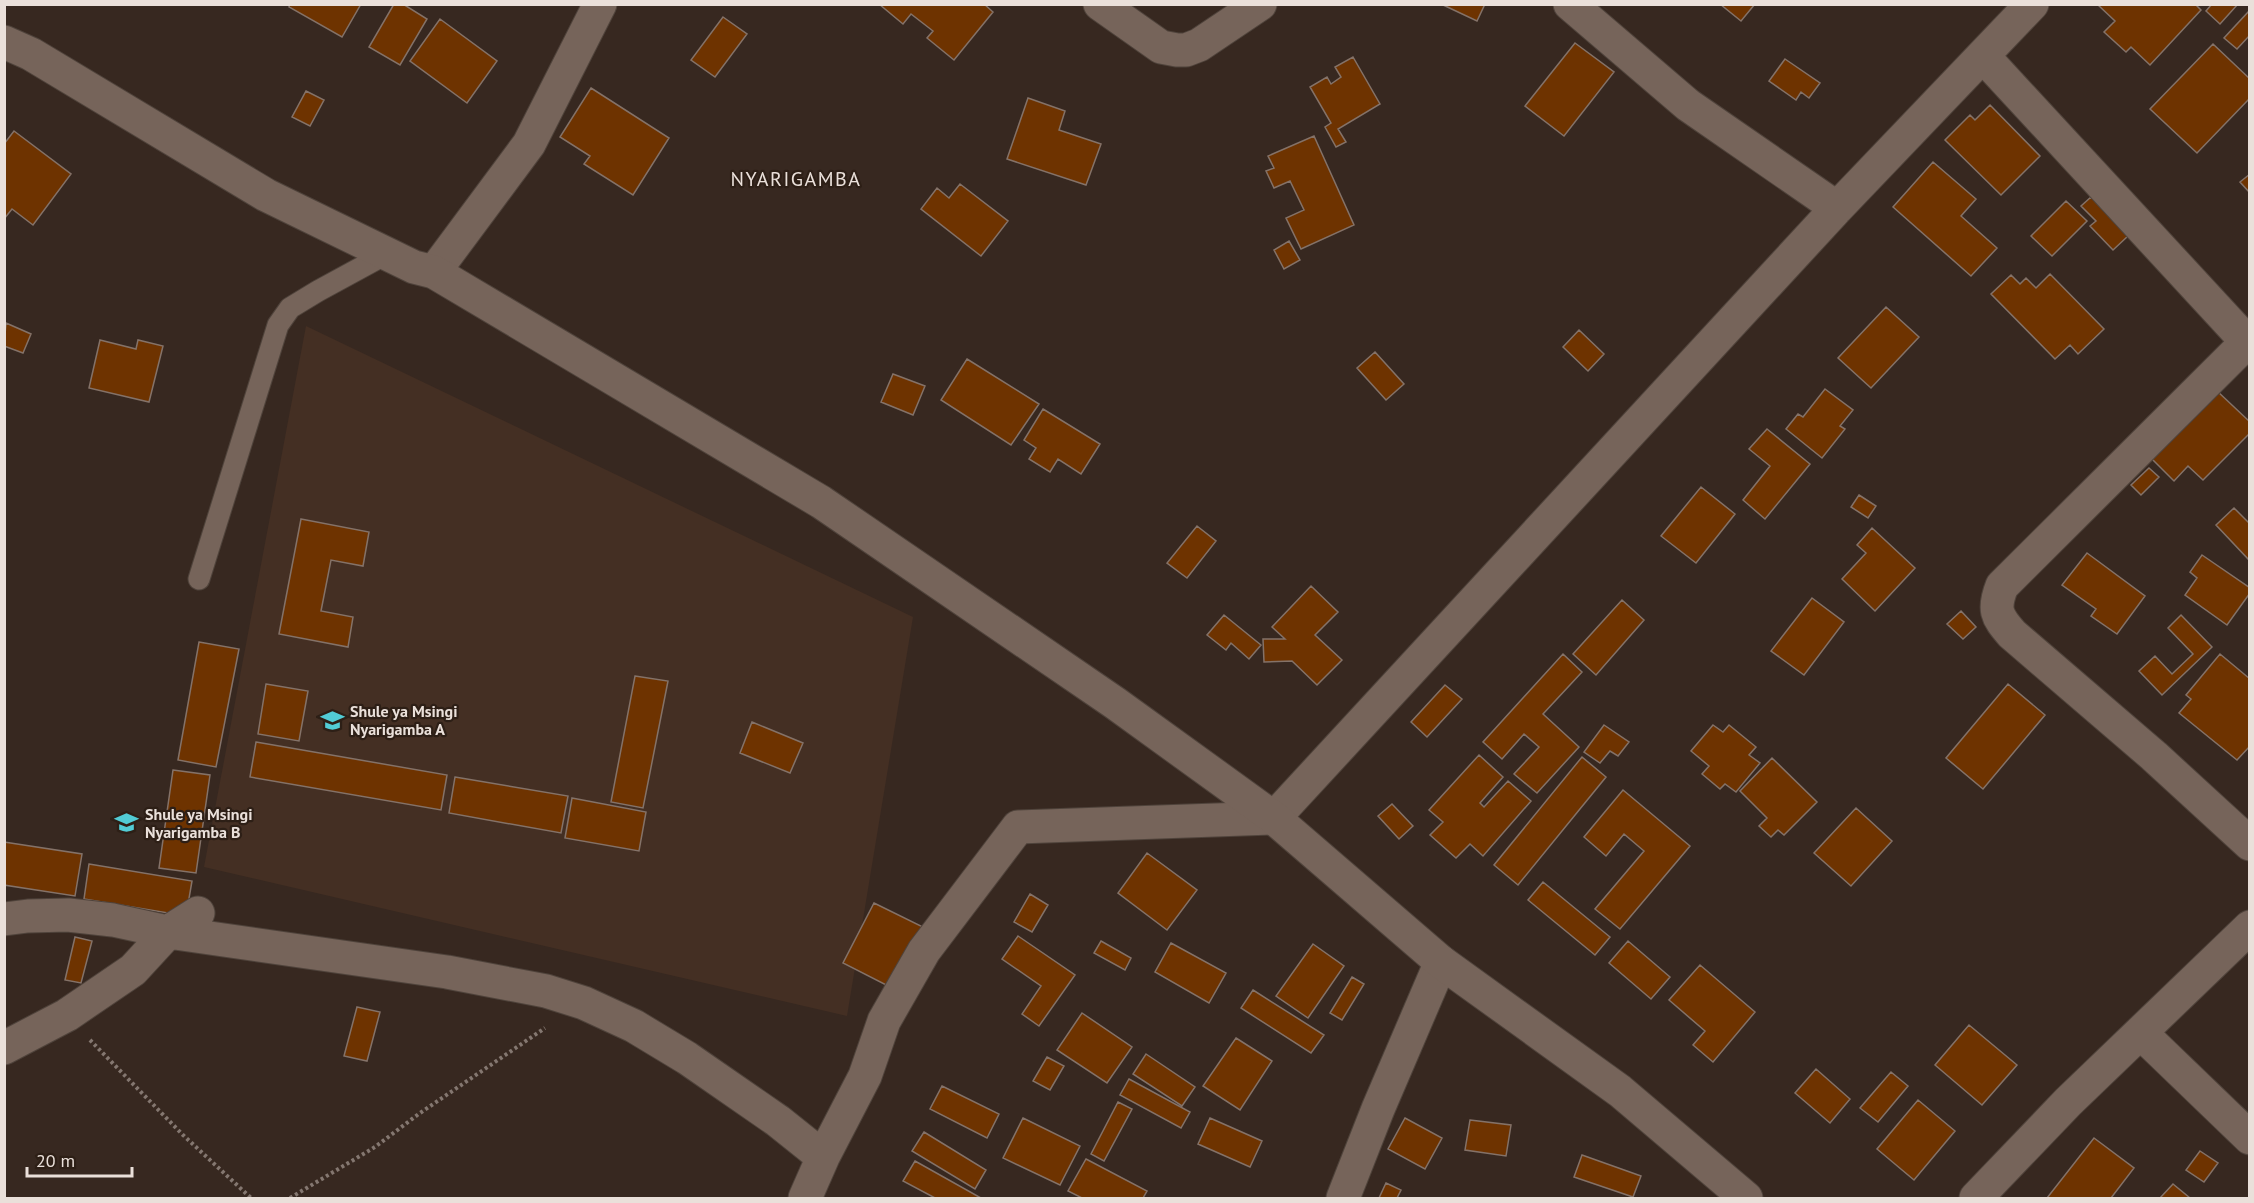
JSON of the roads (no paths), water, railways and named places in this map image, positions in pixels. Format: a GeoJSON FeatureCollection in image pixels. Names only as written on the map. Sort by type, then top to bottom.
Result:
{"type":"FeatureCollection","features":[{"type":"Feature","properties":{"kind":"street"},"geometry":{"type":"LineString","coordinates":[[434,272],[529,144],[600,4]]}},
{"type":"Feature","properties":{"kind":"street"},"geometry":{"type":"LineString","coordinates":[[1100,4],[1161,47],[1177,50],[1186,50],[1199,45],[1260,4]]}},
{"type":"Feature","properties":{"kind":"street"},"geometry":{"type":"LineString","coordinates":[[1569,4],[1688,105],[1837,208]]}},
{"type":"Feature","properties":{"kind":"street"},"geometry":{"type":"LineString","coordinates":[[805,1198],[823,1156],[865,1076],[884,1021],[924,951],[1018,827],[1274,818],[1837,208],[2032,4]]}},
{"type":"Feature","properties":{"kind":"street"},"geometry":{"type":"LineString","coordinates":[[4,42],[31,54],[266,195],[414,267],[434,272],[820,502],[1115,703],[1274,818],[1441,962],[1620,1091],[1746,1198]]}},
{"type":"Feature","properties":{"kind":"street"},"geometry":{"type":"LineString","coordinates":[[1983,56],[2248,343],[2002,586],[1995,602],[1999,619],[2012,634],[2154,756],[2250,843]]}},
{"type":"Feature","properties":{"kind":"street"},"geometry":{"type":"LineString","coordinates":[[4,1048],[67,1015],[133,970],[168,932],[198,913]]}},
{"type":"Feature","properties":{"kind":"street"},"geometry":{"type":"LineString","coordinates":[[4,919],[68,915],[113,920],[168,932],[447,972],[546,991],[584,1003],[634,1026],[687,1058],[778,1121],[823,1156]]}},
{"type":"Feature","properties":{"kind":"street"},"geometry":{"type":"LineString","coordinates":[[1976,1198],[2068,1102],[2250,927]]}},
{"type":"Feature","properties":{"kind":"street"},"geometry":{"type":"LineString","coordinates":[[1343,1198],[1378,1109],[1441,962]]}},
{"type":"Feature","properties":{"kind":"street"},"geometry":{"type":"LineString","coordinates":[[2141,1033],[2250,1138]]}},
{"type":"Feature","properties":{"kind":"lane"},"geometry":{"type":"LineString","coordinates":[[199,579],[278,325],[290,308],[387,254]]}},
{"type":"Feature","properties":{"kind":"place","name":"Shule ya Msingi Nyarigamba A"},"geometry":{"type":"Point","coordinates":[332,720]}},
{"type":"Feature","properties":{"kind":"place","name":"Shule ya Msingi Nyarigamba B"},"geometry":{"type":"Point","coordinates":[127,823]}},
{"type":"Feature","properties":{"kind":"district","name":"NYARIGAMBA"},"geometry":{"type":"Point","coordinates":[796,179]}}]}
